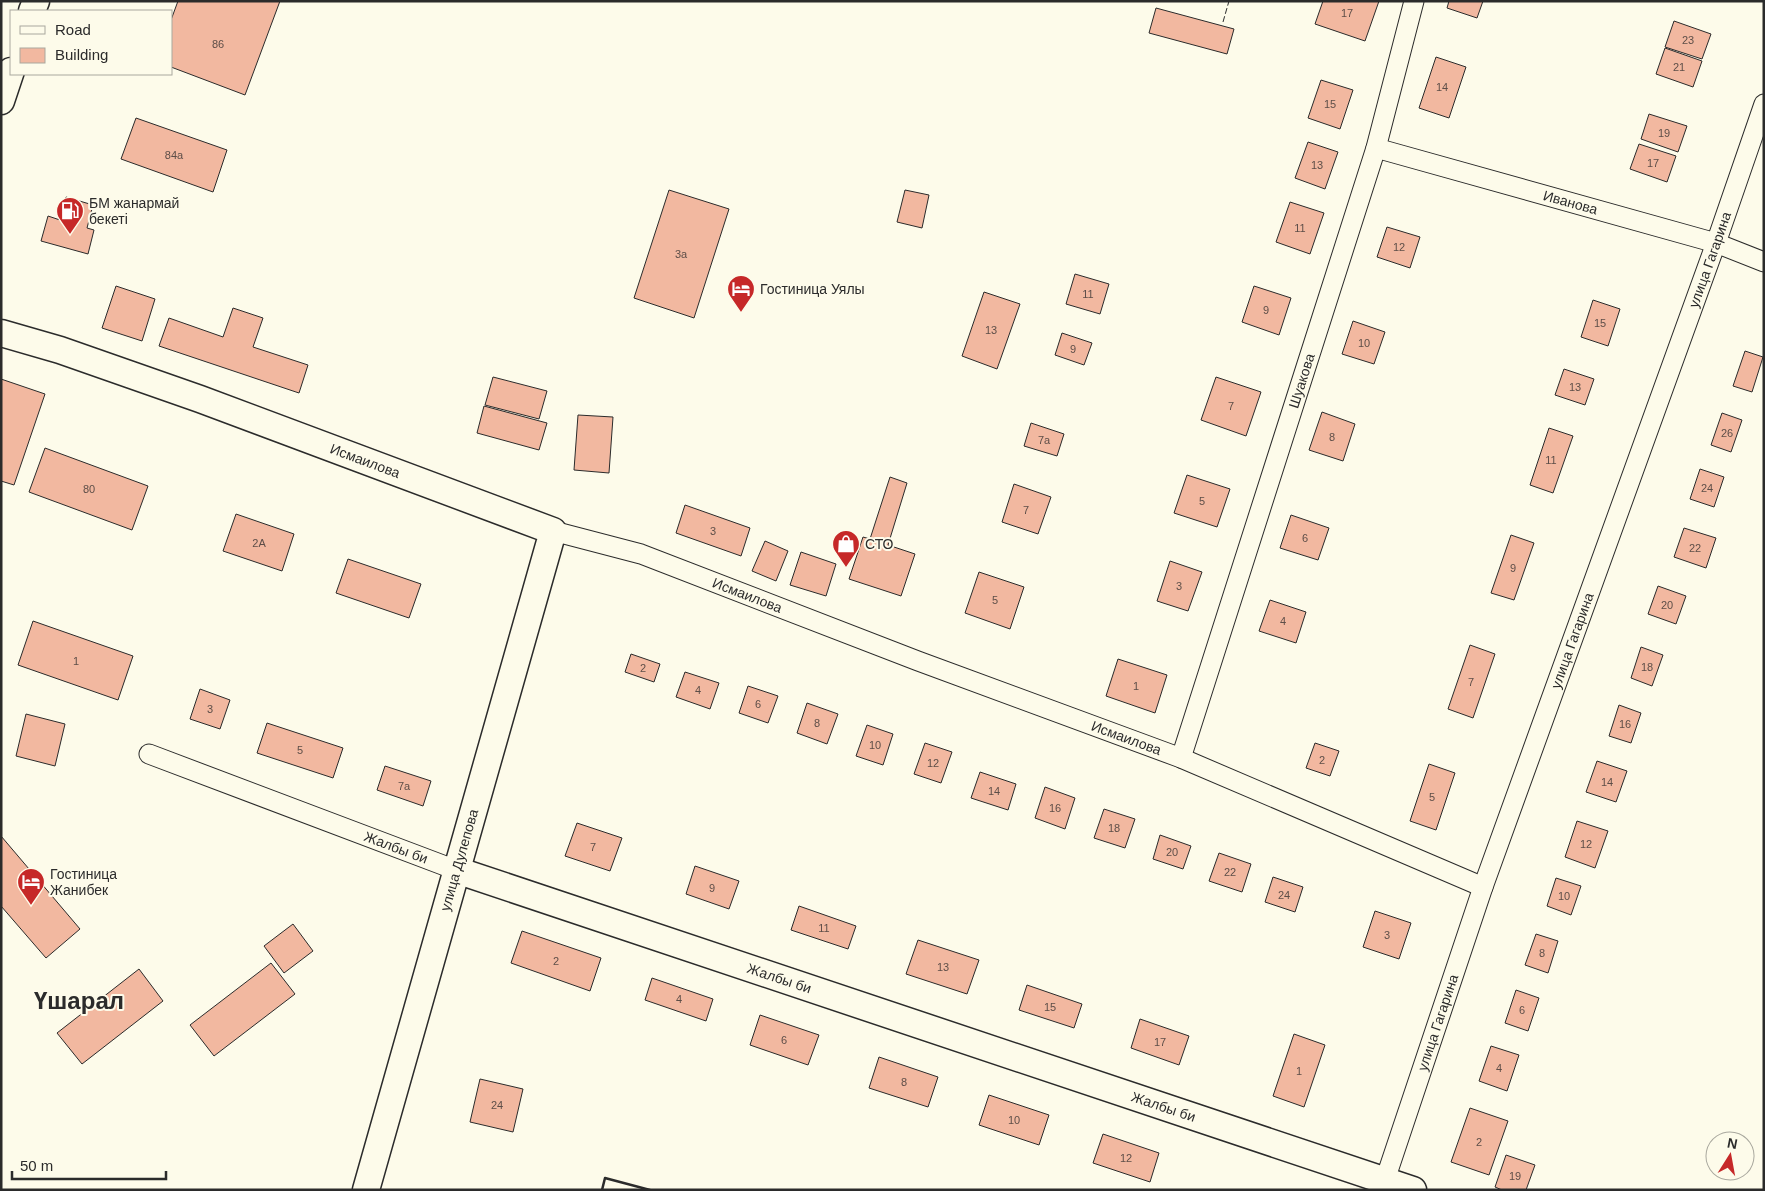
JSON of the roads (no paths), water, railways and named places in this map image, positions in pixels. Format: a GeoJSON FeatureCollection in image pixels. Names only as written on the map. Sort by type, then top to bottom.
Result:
{"type":"FeatureCollection","features":[{"type":"Feature","properties":{"kind":"street","name":"Шуакова"},"geometry":{"type":"LineString","coordinates":[[1181,758],[1376,148],[1414,1]]}},
{"type":"Feature","properties":{"kind":"street"},"geometry":{"type":"LineString","coordinates":[[1,101],[10,74]]}},
{"type":"Feature","properties":{"kind":"street","name":"улица Гагарина"},"geometry":{"type":"LineString","coordinates":[[1385,1180],[1483,887],[1716,243],[1764,104]]}},
{"type":"Feature","properties":{"kind":"street","name":"Иванова"},"geometry":{"type":"LineString","coordinates":[[1376,148],[1716,243],[1764,262]]}},
{"type":"Feature","properties":{"kind":"street","name":"Исмаилова"},"geometry":{"type":"LineString","coordinates":[[1,333],[60,350],[200,398],[553,531],[641,554],[918,661],[1181,758],[1483,887]]}},
{"type":"Feature","properties":{"kind":"street","name":"улица Дулепова"},"geometry":{"type":"LineString","coordinates":[[366,1190],[553,531]]}},
{"type":"Feature","properties":{"kind":"street","name":"Жалбы би"},"geometry":{"type":"LineString","coordinates":[[149,754],[456,870],[1413,1190]]}},
{"type":"Feature","properties":{"kind":"place","name":"БМ жанармай бекеті"},"geometry":{"type":"Point","coordinates":[70,235]}},
{"type":"Feature","properties":{"kind":"place","name":"Гостиница Уялы"},"geometry":{"type":"Point","coordinates":[741,313]}},
{"type":"Feature","properties":{"kind":"place","name":"СТО"},"geometry":{"type":"Point","coordinates":[846,568]}},
{"type":"Feature","properties":{"kind":"place","name":"Гостиница Жанибек"},"geometry":{"type":"Point","coordinates":[31,906]}},
{"type":"Feature","properties":{"kind":"district","name":"Үшарал"},"geometry":{"type":"Point","coordinates":[79,1000]}}]}
